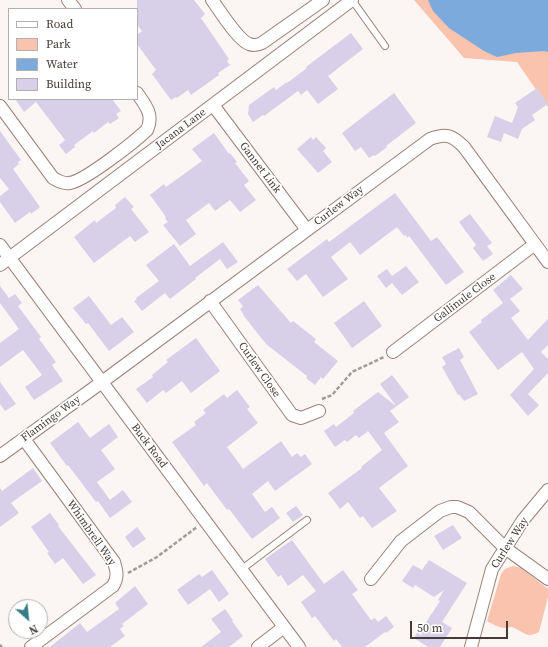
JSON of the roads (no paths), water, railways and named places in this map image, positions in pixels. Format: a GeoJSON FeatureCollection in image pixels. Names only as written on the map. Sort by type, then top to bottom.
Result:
{"type":"FeatureCollection","features":[{"type":"Feature","properties":{"kind":"street"},"geometry":{"type":"LineString","coordinates":[[68,0],[74,8]]}},
{"type":"Feature","properties":{"kind":"street"},"geometry":{"type":"LineString","coordinates":[[212,0],[239,37],[254,45],[262,43],[323,0]]}},
{"type":"Feature","properties":{"kind":"street","name":"Jacana Lane"},"geometry":{"type":"LineString","coordinates":[[5,261],[352,0]]}},
{"type":"Feature","properties":{"kind":"street"},"geometry":{"type":"LineString","coordinates":[[0,106],[53,178],[68,183],[85,177],[147,130],[150,114],[138,95]]}},
{"type":"Feature","properties":{"kind":"street","name":"Gannet Link"},"geometry":{"type":"LineString","coordinates":[[213,105],[307,230]]}},
{"type":"Feature","properties":{"kind":"street","name":"Curlew Way"},"geometry":{"type":"LineString","coordinates":[[102,382],[422,144],[430,139],[443,135],[451,137],[464,147],[548,262]]}},
{"type":"Feature","properties":{"kind":"street","name":"Gallinule Close"},"geometry":{"type":"LineString","coordinates":[[393,352],[535,244]]}},
{"type":"Feature","properties":{"kind":"street","name":"Buck Road"},"geometry":{"type":"LineString","coordinates":[[0,245],[5,261],[102,382],[299,647]]}},
{"type":"Feature","properties":{"kind":"street","name":"Curlew Close"},"geometry":{"type":"LineString","coordinates":[[210,301],[292,415],[301,418],[319,411]]}},
{"type":"Feature","properties":{"kind":"street","name":"Flamingo Way"},"geometry":{"type":"LineString","coordinates":[[0,456],[102,382]]}},
{"type":"Feature","properties":{"kind":"street","name":"Whimbrell Way"},"geometry":{"type":"LineString","coordinates":[[24,439],[114,562],[117,571],[117,579],[113,586],[31,647]]}},
{"type":"Feature","properties":{"kind":"street","name":"Curlew Way"},"geometry":{"type":"LineString","coordinates":[[471,647],[492,569],[523,520],[548,490]]}},
{"type":"Feature","properties":{"kind":"street"},"geometry":{"type":"LineString","coordinates":[[371,580],[401,541],[427,520],[446,508],[457,507],[469,512],[505,548],[548,579]]}},
{"type":"Feature","properties":{"kind":"street"},"geometry":{"type":"LineString","coordinates":[[258,647],[284,627]]}},
{"type":"Feature","properties":{"kind":"lane"},"geometry":{"type":"LineString","coordinates":[[352,0],[385,46]]}},
{"type":"Feature","properties":{"kind":"lane"},"geometry":{"type":"LineString","coordinates":[[242,569],[307,520]]}},
{"type":"Feature","properties":{"kind":"water"},"geometry":{"type":"Polygon","coordinates":[[[428,0],[548,0],[548,52],[516,53],[497,57],[484,51],[449,28],[433,11],[428,0]]]}}]}
